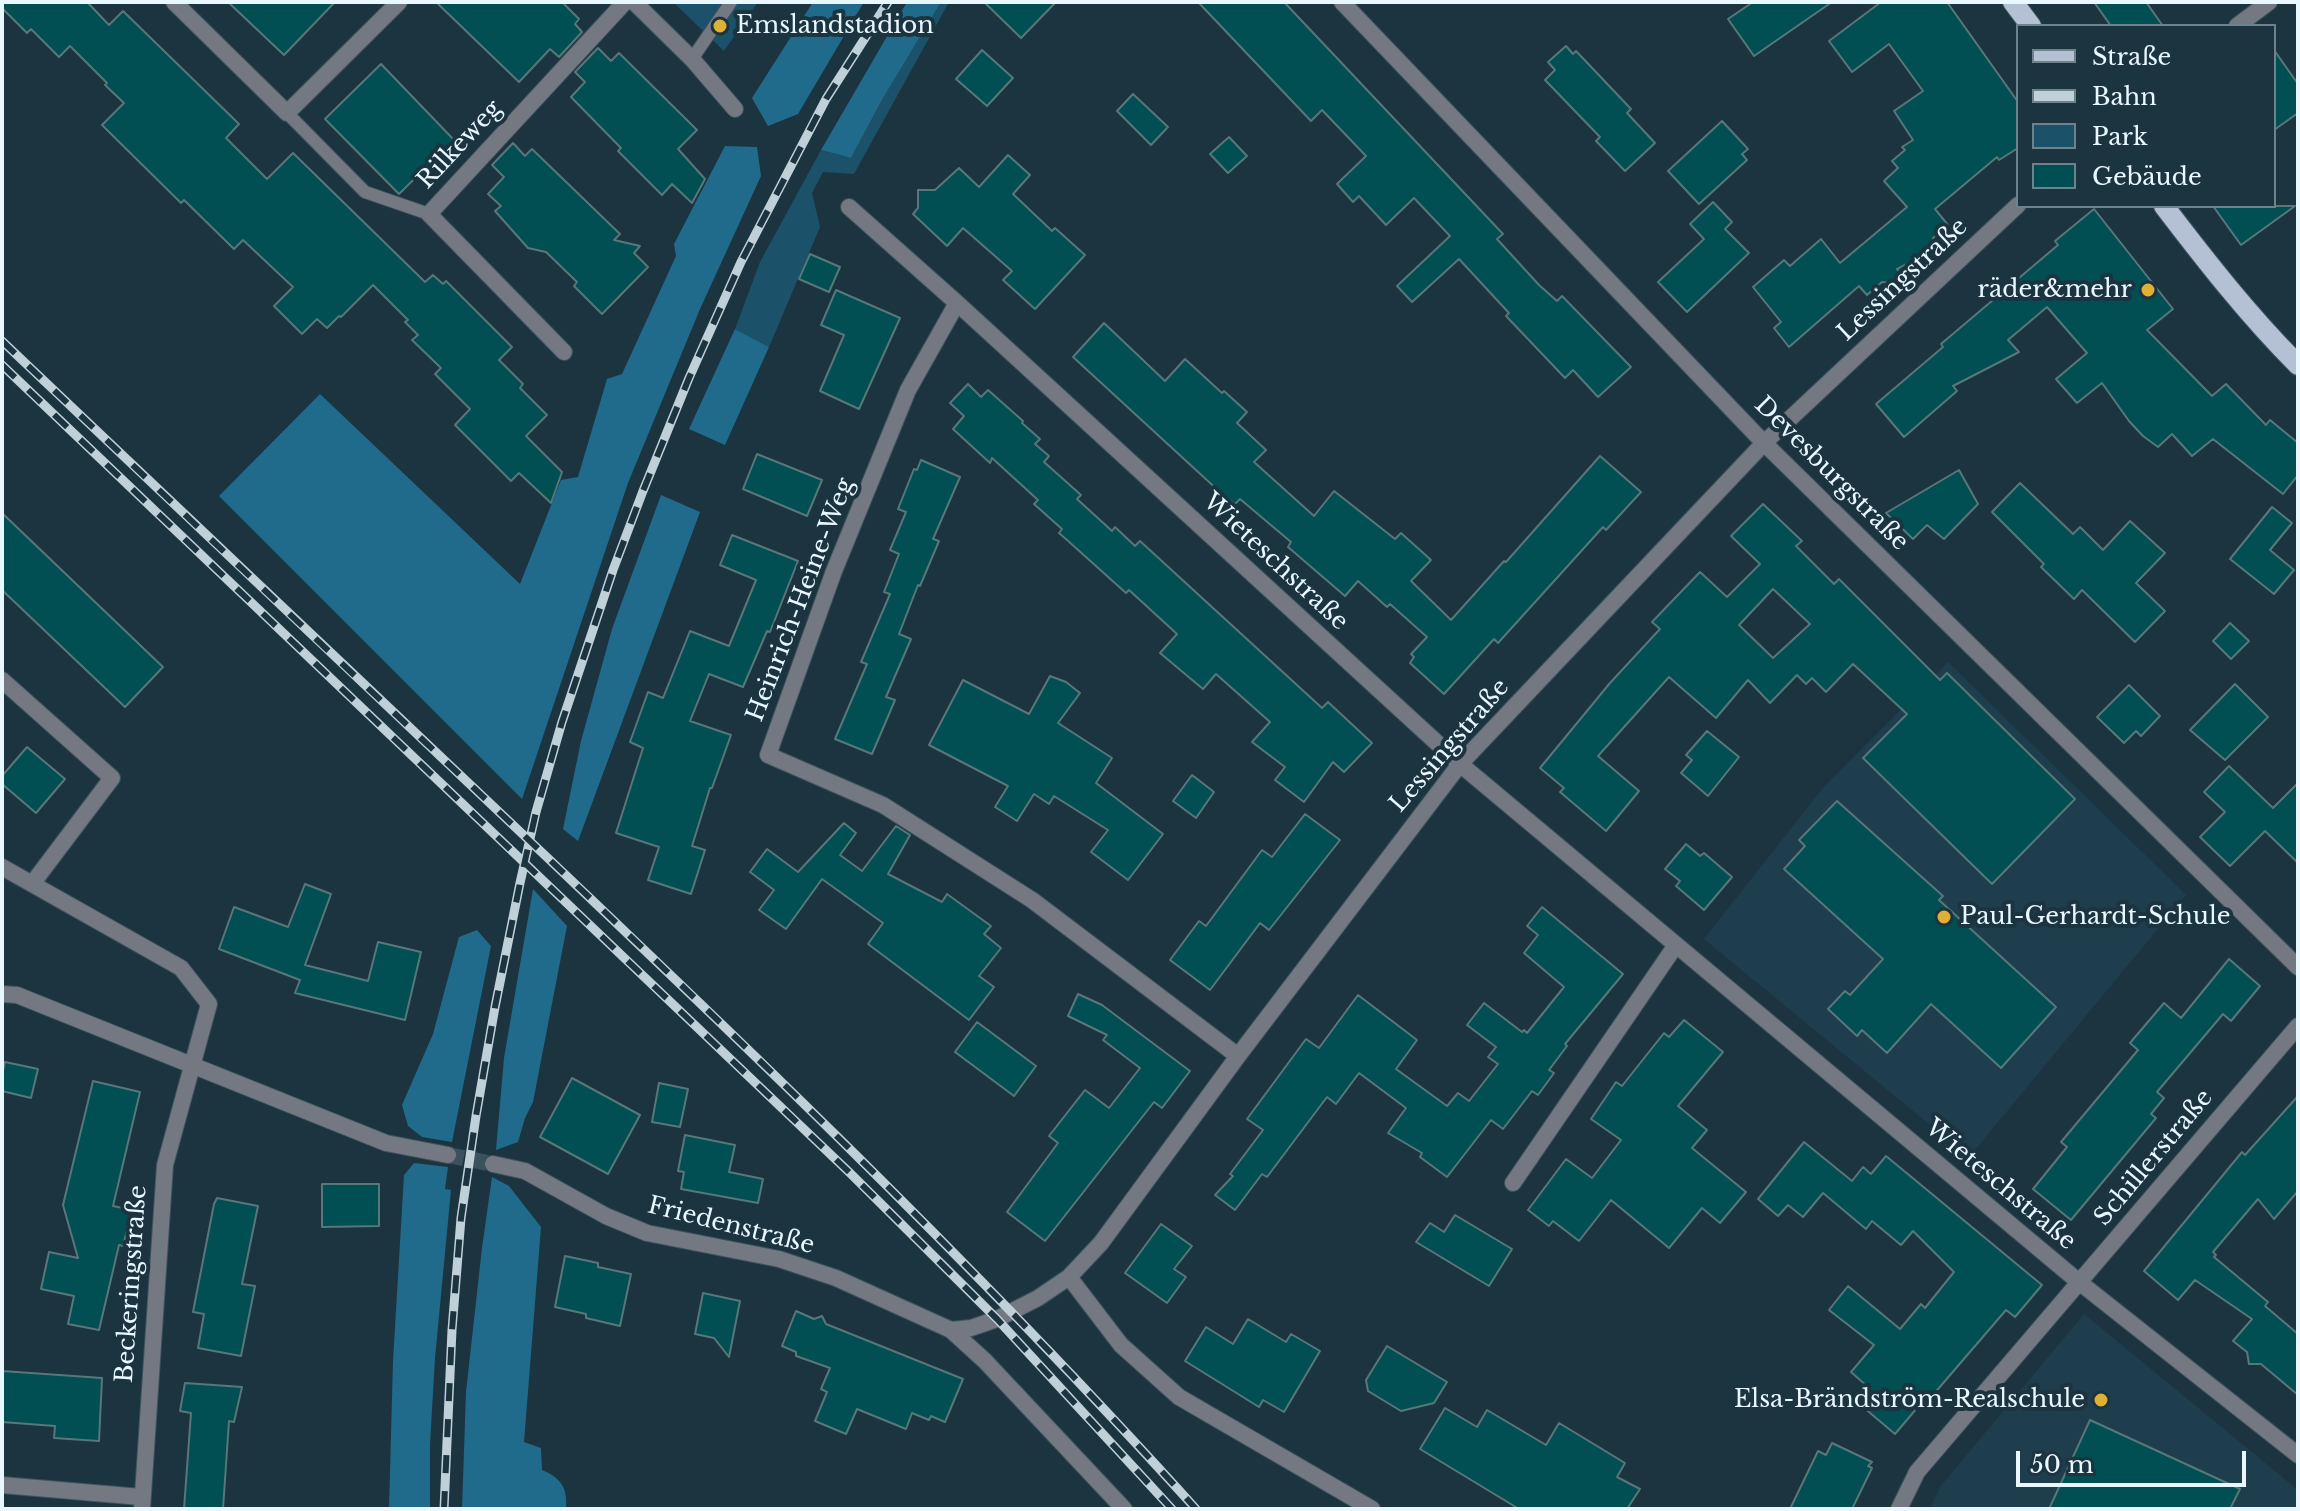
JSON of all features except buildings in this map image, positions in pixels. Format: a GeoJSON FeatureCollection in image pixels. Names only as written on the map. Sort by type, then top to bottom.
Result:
{"type":"FeatureCollection","features":[{"type":"Feature","properties":{"kind":"main road"},"geometry":{"type":"LineString","coordinates":[[2013,2],[2030,24]]}},
{"type":"Feature","properties":{"kind":"main road"},"geometry":{"type":"LineString","coordinates":[[2166,208],[2208,264],[2298,365]]}},
{"type":"Feature","properties":{"kind":"street"},"geometry":{"type":"LineString","coordinates":[[174,2],[287,113],[399,2]]}},
{"type":"Feature","properties":{"kind":"street","name":"Rilkeweg"},"geometry":{"type":"LineString","coordinates":[[564,352],[429,214],[625,2]]}},
{"type":"Feature","properties":{"kind":"street"},"geometry":{"type":"LineString","coordinates":[[634,2],[692,59],[735,109]]}},
{"type":"Feature","properties":{"kind":"street","name":"Devesburgstraße"},"geometry":{"type":"LineString","coordinates":[[1342,2],[1764,443],[2298,967]]}},
{"type":"Feature","properties":{"kind":"street"},"geometry":{"type":"LineString","coordinates":[[2240,24],[2269,2]]}},
{"type":"Feature","properties":{"kind":"street","name":"Wieteschstraße"},"geometry":{"type":"LineString","coordinates":[[849,207],[1460,764],[2079,1282],[2298,1455]]}},
{"type":"Feature","properties":{"kind":"street","name":"Lessingstraße"},"geometry":{"type":"LineString","coordinates":[[951,1330],[971,1328],[997,1319],[1038,1298],[1069,1277],[1101,1243],[1238,1056],[1460,764],[1764,443],[2016,207]]}},
{"type":"Feature","properties":{"kind":"street","name":"Heinrich-Heine-Weg"},"geometry":{"type":"LineString","coordinates":[[957,303],[908,390],[834,571],[768,755],[883,805],[1032,900],[1238,1056]]}},
{"type":"Feature","properties":{"kind":"street"},"geometry":{"type":"LineString","coordinates":[[2,680],[112,778],[32,884],[2,867]]}},
{"type":"Feature","properties":{"kind":"street","name":"Beckeringstraße"},"geometry":{"type":"LineString","coordinates":[[32,884],[181,968],[209,1004],[165,1165],[141,1503]]}},
{"type":"Feature","properties":{"kind":"street"},"geometry":{"type":"LineString","coordinates":[[1513,1183],[1676,945]]}},
{"type":"Feature","properties":{"kind":"street"},"geometry":{"type":"LineString","coordinates":[[2,994],[17,995],[386,1143],[448,1155]]}},
{"type":"Feature","properties":{"kind":"street","name":"Schillerstraße"},"geometry":{"type":"LineString","coordinates":[[1899,1509],[1917,1472],[2298,1026]]}},
{"type":"Feature","properties":{"kind":"street","name":"Friedenstraße"},"geometry":{"type":"LineString","coordinates":[[493,1164],[525,1171],[606,1216],[647,1233],[779,1259],[836,1278],[951,1330],[985,1361],[1124,1509]]}},
{"type":"Feature","properties":{"kind":"street"},"geometry":{"type":"LineString","coordinates":[[1069,1277],[1121,1345],[1179,1397],[1372,1509]]}},
{"type":"Feature","properties":{"kind":"street"},"geometry":{"type":"LineString","coordinates":[[2,1485],[141,1503]]}},
{"type":"Feature","properties":{"kind":"lane"},"geometry":{"type":"LineString","coordinates":[[692,59],[731,2]]}},
{"type":"Feature","properties":{"kind":"lane"},"geometry":{"type":"LineString","coordinates":[[287,113],[365,192],[429,214]]}},
{"type":"Feature","properties":{"kind":"shaded area"},"geometry":{"type":"Polygon","coordinates":[[[813,2],[864,2],[798,114],[768,126],[752,98],[813,2]]]}},
{"type":"Feature","properties":{"kind":"shaded area"},"geometry":{"type":"Polygon","coordinates":[[[907,2],[941,2],[851,158],[821,150],[907,2]]]}},
{"type":"Feature","properties":{"kind":"shaded area"},"geometry":{"type":"Polygon","coordinates":[[[725,146],[757,147],[761,176],[700,309],[628,483],[522,799],[219,496],[320,394],[520,584],[561,480],[578,477],[607,379],[622,374],[676,256],[674,244],[725,146]]]}},
{"type":"Feature","properties":{"kind":"shaded area"},"geometry":{"type":"Polygon","coordinates":[[[735,329],[769,347],[725,445],[689,429],[735,329]]]}},
{"type":"Feature","properties":{"kind":"shaded area"},"geometry":{"type":"Polygon","coordinates":[[[661,495],[700,512],[578,841],[563,829],[581,741],[612,629],[661,495]]]}},
{"type":"Feature","properties":{"kind":"shaded area","name":"Paul-Gerhardt-Schule"},"geometry":{"type":"Polygon","coordinates":[[[1948,662],[2186,895],[1969,1157],[1704,939],[1822,789],[1948,662]]]}},
{"type":"Feature","properties":{"kind":"shaded area"},"geometry":{"type":"Polygon","coordinates":[[[533,889],[567,926],[533,1102],[518,1142],[496,1150],[504,1058],[533,889]]]}},
{"type":"Feature","properties":{"kind":"shaded area"},"geometry":{"type":"Polygon","coordinates":[[[477,930],[491,946],[452,1142],[422,1137],[408,1126],[402,1105],[433,1034],[459,937],[477,930]]]}},
{"type":"Feature","properties":{"kind":"shaded area"},"geometry":{"type":"Polygon","coordinates":[[[414,1163],[448,1167],[445,1189],[451,1190],[435,1358],[430,1509],[389,1509],[393,1361],[404,1175],[414,1163]]]}},
{"type":"Feature","properties":{"kind":"shaded area"},"geometry":{"type":"Polygon","coordinates":[[[492,1177],[509,1186],[541,1227],[524,1442],[541,1448],[542,1470],[562,1485],[566,1509],[462,1509],[466,1392],[492,1177]]]}},
{"type":"Feature","properties":{"kind":"shaded area","name":"Elsa-Brändström-Realschule"},"geometry":{"type":"Polygon","coordinates":[[[2084,1314],[2298,1490],[2298,1509],[1930,1509],[1940,1487],[2084,1314]]]}},
{"type":"Feature","properties":{"kind":"green space","name":"Emslandstadion"},"geometry":{"type":"Polygon","coordinates":[[[673,2],[758,2],[724,51],[673,2]]]}},
{"type":"Feature","properties":{"kind":"green space"},"geometry":{"type":"Polygon","coordinates":[[[941,2],[949,2],[854,174],[823,172],[812,193],[820,227],[769,347],[735,329],[760,262],[821,150],[851,158],[941,2]]]}},
{"type":"Feature","properties":{"kind":"tunnel"},"geometry":{"type":"LineString","coordinates":[[448,1155],[493,1164]]}},
{"type":"Feature","properties":{"kind":"railway"},"geometry":{"type":"LineString","coordinates":[[444,1509],[452,1330],[461,1218],[476,1116],[520,883],[536,812],[562,722],[643,491],[741,262],[826,99],[888,2]]}},
{"type":"Feature","properties":{"kind":"railway"},"geometry":{"type":"LineString","coordinates":[[2,341],[835,1134],[1018,1319],[1196,1509]]}},
{"type":"Feature","properties":{"kind":"railway"},"geometry":{"type":"LineString","coordinates":[[2,365],[850,1173],[997,1319],[1172,1509]]}},
{"type":"Feature","properties":{"kind":"place","name":"Emslandstadion"},"geometry":{"type":"Point","coordinates":[720,26]}},
{"type":"Feature","properties":{"kind":"place","name":"räder&mehr"},"geometry":{"type":"Point","coordinates":[2148,290]}},
{"type":"Feature","properties":{"kind":"place","name":"Paul-Gerhardt-Schule"},"geometry":{"type":"Point","coordinates":[1944,917]}},
{"type":"Feature","properties":{"kind":"place","name":"Elsa-Brändström-Realschule"},"geometry":{"type":"Point","coordinates":[2101,1400]}}]}
